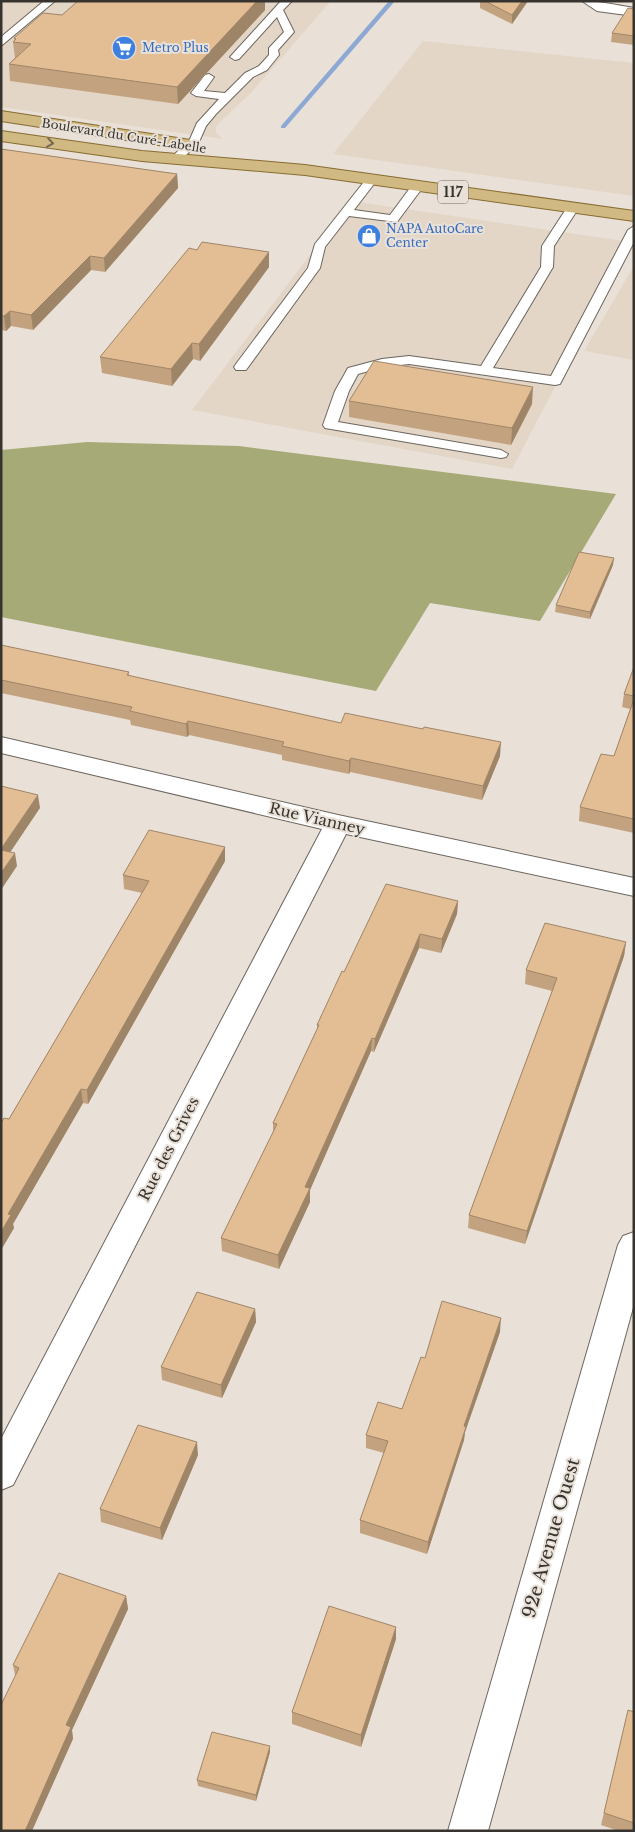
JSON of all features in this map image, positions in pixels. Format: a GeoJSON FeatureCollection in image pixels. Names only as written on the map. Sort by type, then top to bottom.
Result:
{"type":"FeatureCollection","features":[{"type":"Feature","properties":{"kind":"main road","name":"Boulevard du Curé-Labelle"},"geometry":{"type":"LineString","coordinates":[[3,115],[156,139],[305,170],[572,209],[634,216]]}},
{"type":"Feature","properties":{"kind":"main road","name":"Boulevard du Curé-Labelle"},"geometry":{"type":"LineString","coordinates":[[1,136],[176,159],[305,170]]}},
{"type":"Feature","properties":{"kind":"main road","name":"Boulevard du Curé-Labelle"},"geometry":{"type":"LineString","coordinates":[[601,213],[634,221]]}},
{"type":"Feature","properties":{"kind":"street"},"geometry":{"type":"LineString","coordinates":[[589,1],[602,8],[634,12]]}},
{"type":"Feature","properties":{"kind":"street","name":"Rue Vianney"},"geometry":{"type":"LineString","coordinates":[[1,745],[338,824],[634,887]]}},
{"type":"Feature","properties":{"kind":"street","name":"Rue des Grives"},"geometry":{"type":"LineString","coordinates":[[1,1474],[338,824]]}},
{"type":"Feature","properties":{"kind":"street","name":"92e Avenue Ouest"},"geometry":{"type":"LineString","coordinates":[[468,1831],[634,1246]]}},
{"type":"Feature","properties":{"kind":"lane"},"geometry":{"type":"LineString","coordinates":[[1,43],[50,1]]}},
{"type":"Feature","properties":{"kind":"lane"},"geometry":{"type":"LineString","coordinates":[[235,57],[283,5]]}},
{"type":"Feature","properties":{"kind":"lane"},"geometry":{"type":"LineString","coordinates":[[176,159],[198,137],[201,125],[250,75],[274,55],[273,50],[289,32],[283,5]]}},
{"type":"Feature","properties":{"kind":"lane"},"geometry":{"type":"LineString","coordinates":[[209,78],[196,93],[229,97]]}},
{"type":"Feature","properties":{"kind":"lane"},"geometry":{"type":"LineString","coordinates":[[241,367],[314,268],[319,247],[371,180]]}},
{"type":"Feature","properties":{"kind":"lane"},"geometry":{"type":"LineString","coordinates":[[346,212],[393,219],[417,187]]}},
{"type":"Feature","properties":{"kind":"lane"},"geometry":{"type":"LineString","coordinates":[[485,370],[547,267],[548,246],[572,209]]}},
{"type":"Feature","properties":{"kind":"lane"},"geometry":{"type":"LineString","coordinates":[[501,454],[330,425],[347,378],[353,371],[395,360],[485,370],[555,381],[634,230]]}},
{"type":"Feature","properties":{"kind":"shaded area"},"geometry":{"type":"Polygon","coordinates":[[[1,1],[331,1],[251,93],[216,127],[216,133],[223,139],[1,107],[1,1]]]}},
{"type":"Feature","properties":{"kind":"shaded area"},"geometry":{"type":"Polygon","coordinates":[[[423,41],[634,63],[634,196],[333,154],[423,41]]]}},
{"type":"Feature","properties":{"kind":"shaded area"},"geometry":{"type":"Polygon","coordinates":[[[351,201],[631,242],[512,469],[192,410],[351,201]]]}},
{"type":"Feature","properties":{"kind":"shaded area"},"geometry":{"type":"Polygon","coordinates":[[[634,266],[634,360],[584,351],[634,266]]]}},
{"type":"Feature","properties":{"kind":"green space"},"geometry":{"type":"Polygon","coordinates":[[[87,442],[239,446],[616,494],[540,621],[430,603],[376,691],[1,617],[1,450],[87,442]]]}},
{"type":"Feature","properties":{"kind":"building"},"geometry":{"type":"Polygon","coordinates":[[[78,1],[257,1],[177,87],[9,64],[31,44],[13,42],[16,39],[14,38],[43,13],[62,15],[78,1]]]}},
{"type":"Feature","properties":{"kind":"building"},"geometry":{"type":"Polygon","coordinates":[[[485,1],[522,1],[512,15],[485,1]]]}},
{"type":"Feature","properties":{"kind":"building"},"geometry":{"type":"Polygon","coordinates":[[[628,8],[634,9],[634,36],[612,33],[628,8]]]}},
{"type":"Feature","properties":{"kind":"building"},"geometry":{"type":"Polygon","coordinates":[[[1,149],[177,174],[104,258],[90,256],[31,315],[10,311],[1,316],[1,149]]]}},
{"type":"Feature","properties":{"kind":"building"},"geometry":{"type":"Polygon","coordinates":[[[202,242],[269,252],[199,344],[192,343],[171,369],[100,357],[189,248],[197,250],[202,242]]]}},
{"type":"Feature","properties":{"kind":"building"},"geometry":{"type":"Polygon","coordinates":[[[374,361],[533,387],[512,428],[349,401],[374,361]]]}},
{"type":"Feature","properties":{"kind":"building"},"geometry":{"type":"Polygon","coordinates":[[[579,552],[614,558],[590,612],[556,605],[579,552]]]}},
{"type":"Feature","properties":{"kind":"building"},"geometry":{"type":"Polygon","coordinates":[[[1,645],[129,672],[127,675],[341,723],[345,713],[501,742],[483,786],[351,758],[349,761],[282,746],[284,742],[188,721],[186,724],[130,711],[132,707],[1,680],[1,645]]]}},
{"type":"Feature","properties":{"kind":"building"},"geometry":{"type":"Polygon","coordinates":[[[634,667],[634,696],[624,694],[634,667]]]}},
{"type":"Feature","properties":{"kind":"building"},"geometry":{"type":"Polygon","coordinates":[[[634,699],[634,819],[580,807],[601,754],[614,756],[634,699]]]}},
{"type":"Feature","properties":{"kind":"building"},"geometry":{"type":"Polygon","coordinates":[[[1,786],[38,795],[1,849],[1,786]]]}},
{"type":"Feature","properties":{"kind":"building"},"geometry":{"type":"Polygon","coordinates":[[[149,830],[225,847],[87,1090],[81,1089],[8,1214],[11,1215],[1,1232],[1,1123],[4,1118],[9,1119],[149,881],[123,875],[149,830]]]}},
{"type":"Feature","properties":{"kind":"building"},"geometry":{"type":"Polygon","coordinates":[[[1,850],[15,853],[1,873],[1,850]]]}},
{"type":"Feature","properties":{"kind":"building"},"geometry":{"type":"Polygon","coordinates":[[[386,884],[458,901],[442,939],[420,934],[375,1039],[372,1038],[305,1187],[310,1188],[278,1255],[221,1238],[277,1124],[273,1123],[342,971],[344,972],[386,884]]]}},
{"type":"Feature","properties":{"kind":"building"},"geometry":{"type":"Polygon","coordinates":[[[545,923],[626,942],[527,1231],[469,1215],[557,978],[526,970],[545,923]]]}},
{"type":"Feature","properties":{"kind":"building"},"geometry":{"type":"Polygon","coordinates":[[[197,1292],[255,1309],[221,1385],[161,1367],[197,1292]]]}},
{"type":"Feature","properties":{"kind":"building"},"geometry":{"type":"Polygon","coordinates":[[[442,1301],[501,1318],[464,1426],[466,1427],[428,1542],[360,1520],[388,1441],[366,1435],[378,1402],[402,1409],[421,1357],[425,1358],[442,1301]]]}},
{"type":"Feature","properties":{"kind":"building"},"geometry":{"type":"Polygon","coordinates":[[[138,1425],[197,1442],[160,1528],[100,1509],[138,1425]]]}},
{"type":"Feature","properties":{"kind":"building"},"geometry":{"type":"Polygon","coordinates":[[[59,1573],[126,1596],[66,1725],[71,1727],[25,1831],[1,1831],[1,1705],[19,1668],[13,1665],[59,1573]]]}},
{"type":"Feature","properties":{"kind":"building"},"geometry":{"type":"Polygon","coordinates":[[[329,1606],[396,1627],[361,1735],[292,1712],[329,1606]]]}},
{"type":"Feature","properties":{"kind":"building"},"geometry":{"type":"Polygon","coordinates":[[[628,1710],[634,1712],[634,1823],[604,1813],[628,1710]]]}},
{"type":"Feature","properties":{"kind":"building"},"geometry":{"type":"Polygon","coordinates":[[[212,1732],[270,1746],[256,1795],[197,1780],[212,1732]]]}},
{"type":"Feature","properties":{"kind":"waterway"},"geometry":{"type":"LineString","coordinates":[[283,127],[392,1]]}},
{"type":"Feature","properties":{"kind":"place","name":"Metro Plus"},"geometry":{"type":"Point","coordinates":[124,48]}},
{"type":"Feature","properties":{"kind":"place","name":"NAPA AutoCare Center"},"geometry":{"type":"Point","coordinates":[369,236]}}]}
